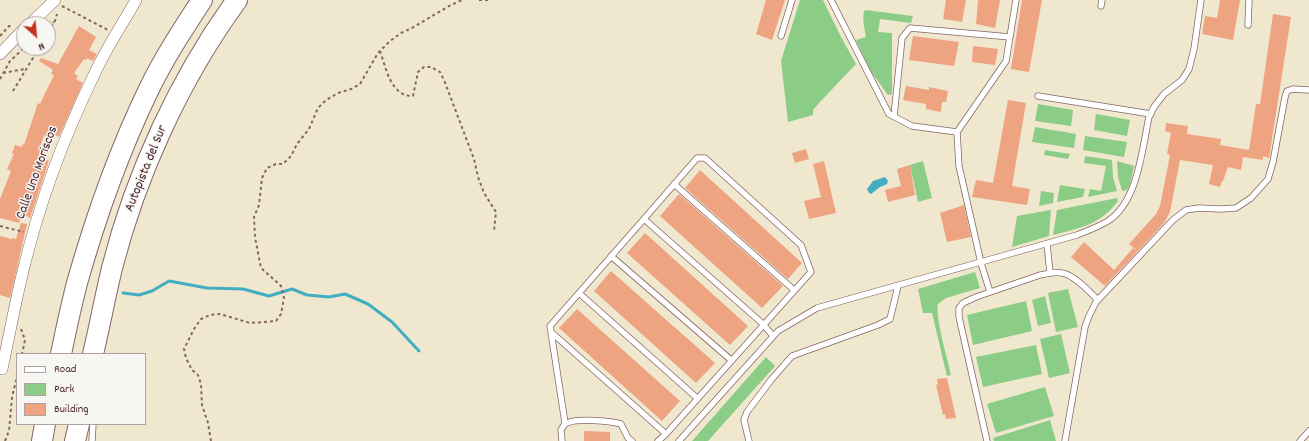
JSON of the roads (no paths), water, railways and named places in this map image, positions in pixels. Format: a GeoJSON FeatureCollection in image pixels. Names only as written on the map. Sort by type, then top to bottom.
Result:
{"type":"FeatureCollection","features":[{"type":"Feature","properties":{"kind":"highway","name":"Autopista del Sur"},"geometry":{"type":"LineString","coordinates":[[61,353],[77,284],[98,213],[125,143],[150,88],[202,0]]}},
{"type":"Feature","properties":{"kind":"highway","name":"Autopista del Sur"},"geometry":{"type":"LineString","coordinates":[[93,353],[112,267],[126,220],[143,173],[164,125],[191,71],[237,0]]}},
{"type":"Feature","properties":{"kind":"highway"},"geometry":{"type":"LineString","coordinates":[[42,441],[45,425]]}},
{"type":"Feature","properties":{"kind":"highway"},"geometry":{"type":"LineString","coordinates":[[75,441],[78,425]]}},
{"type":"Feature","properties":{"kind":"street","name":"Calle Uno Moriscos"},"geometry":{"type":"LineString","coordinates":[[2,369],[23,271],[44,196],[64,142],[93,76],[136,0]]}},
{"type":"Feature","properties":{"kind":"street"},"geometry":{"type":"LineString","coordinates":[[39,16],[56,2]]}},
{"type":"Feature","properties":{"kind":"street"},"geometry":{"type":"LineString","coordinates":[[0,54],[16,37]]}},
{"type":"Feature","properties":{"kind":"lane"},"geometry":{"type":"LineString","coordinates":[[781,36],[792,0]]}},
{"type":"Feature","properties":{"kind":"lane"},"geometry":{"type":"LineString","coordinates":[[831,0],[890,114],[912,126],[957,132]]}},
{"type":"Feature","properties":{"kind":"lane"},"geometry":{"type":"LineString","coordinates":[[990,292],[980,263],[958,166],[957,132],[1006,61],[1016,0]]}},
{"type":"Feature","properties":{"kind":"lane"},"geometry":{"type":"LineString","coordinates":[[679,441],[778,331],[817,308],[1077,236],[1108,221],[1120,211],[1129,198],[1135,182],[1149,117],[1154,107],[1164,94],[1182,80],[1189,69],[1194,49],[1201,0]]}},
{"type":"Feature","properties":{"kind":"lane"},"geometry":{"type":"LineString","coordinates":[[1248,25],[1249,0]]}},
{"type":"Feature","properties":{"kind":"lane"},"geometry":{"type":"LineString","coordinates":[[894,116],[902,38],[910,28],[1010,37]]}},
{"type":"Feature","properties":{"kind":"lane"},"geometry":{"type":"LineString","coordinates":[[1065,441],[1085,326],[1098,300],[1173,220],[1186,210],[1199,208],[1236,208],[1251,198],[1268,179],[1273,162],[1284,97],[1287,91],[1293,89],[1309,90]]}},
{"type":"Feature","properties":{"kind":"lane"},"geometry":{"type":"LineString","coordinates":[[1038,96],[1151,114]]}},
{"type":"Feature","properties":{"kind":"lane"},"geometry":{"type":"LineString","coordinates":[[562,441],[561,430],[565,423],[550,326],[697,158],[705,158],[801,245],[811,272],[666,434],[658,441]]}},
{"type":"Feature","properties":{"kind":"lane"},"geometry":{"type":"LineString","coordinates":[[674,184],[794,290]]}},
{"type":"Feature","properties":{"kind":"lane"},"geometry":{"type":"LineString","coordinates":[[644,219],[763,324],[773,336]]}},
{"type":"Feature","properties":{"kind":"lane"},"geometry":{"type":"LineString","coordinates":[[1047,244],[1050,273]]}},
{"type":"Feature","properties":{"kind":"lane"},"geometry":{"type":"LineString","coordinates":[[611,256],[731,360]]}},
{"type":"Feature","properties":{"kind":"lane"},"geometry":{"type":"LineString","coordinates":[[986,441],[959,317],[959,308],[963,303],[990,292],[1050,273],[1063,273],[1075,280],[1098,300]]}},
{"type":"Feature","properties":{"kind":"lane"},"geometry":{"type":"LineString","coordinates":[[749,441],[744,420],[747,412],[771,380],[792,356],[878,325],[890,319],[898,286]]}},
{"type":"Feature","properties":{"kind":"lane"},"geometry":{"type":"LineString","coordinates":[[579,293],[697,398]]}},
{"type":"Feature","properties":{"kind":"lane"},"geometry":{"type":"LineString","coordinates":[[551,332],[666,434]]}},
{"type":"Feature","properties":{"kind":"lane"},"geometry":{"type":"LineString","coordinates":[[565,423],[576,420],[614,422],[621,424],[628,438],[632,441]]}},
{"type":"Feature","properties":{"kind":"lane"},"geometry":{"type":"LineString","coordinates":[[92,441],[93,425]]}},
{"type":"Feature","properties":{"kind":"lane"},"geometry":{"type":"LineString","coordinates":[[1300,441],[1309,431]]}},
{"type":"Feature","properties":{"kind":"water"},"geometry":{"type":"Polygon","coordinates":[[[885,177],[888,181],[887,184],[871,194],[869,193],[867,189],[873,181],[885,177]]]}},
{"type":"Feature","properties":{"kind":"waterway"},"geometry":{"type":"LineString","coordinates":[[123,293],[139,295],[152,291],[169,281],[207,288],[243,289],[269,296],[292,289],[307,295],[329,297],[345,294],[368,304],[392,322],[419,351]]}}]}
